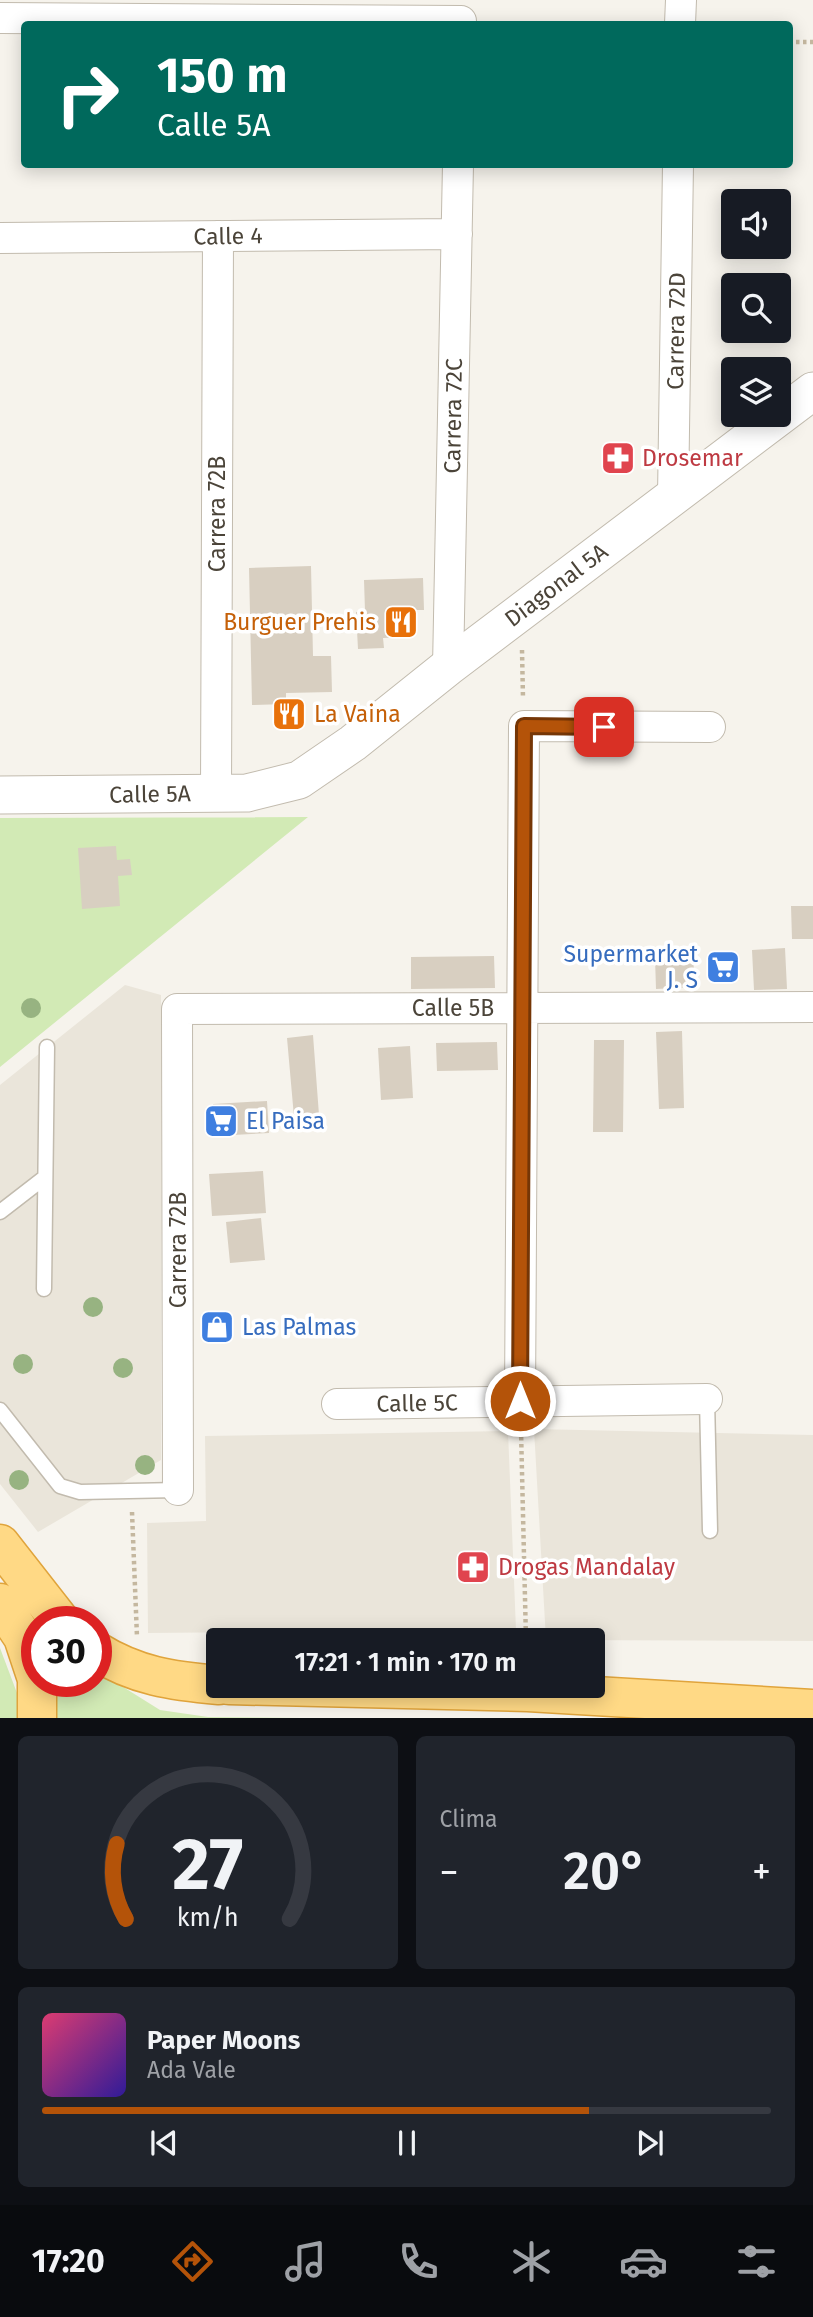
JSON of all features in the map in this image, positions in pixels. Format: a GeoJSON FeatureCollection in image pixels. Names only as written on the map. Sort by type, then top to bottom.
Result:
{"type":"FeatureCollection","features":[{"type":"Feature","properties":{"kind":"highway"},"geometry":{"type":"LineString","coordinates":[[0,1544],[48,1606]]}},
{"type":"Feature","properties":{"kind":"highway"},"geometry":{"type":"LineString","coordinates":[[0,1603],[21,1634]]}},
{"type":"Feature","properties":{"kind":"highway"},"geometry":{"type":"LineString","coordinates":[[112,1661],[149,1676],[206,1683]]}},
{"type":"Feature","properties":{"kind":"highway"},"geometry":{"type":"LineString","coordinates":[[37,1697],[37,1718]]}},
{"type":"Feature","properties":{"kind":"highway"},"geometry":{"type":"LineString","coordinates":[[605,1697],[813,1709]]}},
{"type":"Feature","properties":{"kind":"highway"},"geometry":{"type":"LineString","coordinates":[[787,1718],[813,1717]]}},
{"type":"Feature","properties":{"kind":"street"},"geometry":{"type":"LineString","coordinates":[[680,21],[681,0]]}},
{"type":"Feature","properties":{"kind":"street"},"geometry":{"type":"LineString","coordinates":[[0,18],[461,15]]}},
{"type":"Feature","properties":{"kind":"street","name":"Carrera 72C"},"geometry":{"type":"LineString","coordinates":[[448,667],[458,168]]}},
{"type":"Feature","properties":{"kind":"street","name":"Carrera 72D"},"geometry":{"type":"LineString","coordinates":[[673,497],[678,168]]}},
{"type":"Feature","properties":{"kind":"street","name":"Calle 4"},"geometry":{"type":"LineString","coordinates":[[0,238],[457,234]]}},
{"type":"Feature","properties":{"kind":"street","name":"Carrera 72B"},"geometry":{"type":"LineString","coordinates":[[216,793],[218,236]]}},
{"type":"Feature","properties":{"kind":"street","name":"Diagonal 5A"},"geometry":{"type":"LineString","coordinates":[[299,780],[353,744],[448,667],[813,391]]}},
{"type":"Feature","properties":{"kind":"street"},"geometry":{"type":"LineString","coordinates":[[520,1401],[524,726],[710,727]]}},
{"type":"Feature","properties":{"kind":"street","name":"Calle 5A"},"geometry":{"type":"LineString","coordinates":[[0,795],[247,793],[299,780]]}},
{"type":"Feature","properties":{"kind":"street","name":"Calle 5B"},"geometry":{"type":"LineString","coordinates":[[177,1009],[813,1007]]}},
{"type":"Feature","properties":{"kind":"street","name":"Carrera 72B"},"geometry":{"type":"LineString","coordinates":[[177,1009],[178,1490]]}},
{"type":"Feature","properties":{"kind":"street","name":"Calle 5C"},"geometry":{"type":"LineString","coordinates":[[337,1404],[707,1399]]}},
{"type":"Feature","properties":{"kind":"lane"},"geometry":{"type":"LineString","coordinates":[[44,1289],[47,1047]]}},
{"type":"Feature","properties":{"kind":"lane"},"geometry":{"type":"LineString","coordinates":[[0,1212],[44,1178]]}},
{"type":"Feature","properties":{"kind":"lane"},"geometry":{"type":"LineString","coordinates":[[707,1399],[710,1531]]}},
{"type":"Feature","properties":{"kind":"lane"},"geometry":{"type":"LineString","coordinates":[[0,1410],[60,1486],[80,1492],[178,1490]]}},
{"type":"Feature","properties":{"kind":"path"},"geometry":{"type":"LineString","coordinates":[[793,42],[813,42]]}},
{"type":"Feature","properties":{"kind":"path"},"geometry":{"type":"LineString","coordinates":[[520,612],[524,726]]}},
{"type":"Feature","properties":{"kind":"path"},"geometry":{"type":"LineString","coordinates":[[520,1401],[526,1628]]}},
{"type":"Feature","properties":{"kind":"path"},"geometry":{"type":"LineString","coordinates":[[131,1492],[137,1638]]}},
{"type":"Feature","properties":{"kind":"shaded area"},"geometry":{"type":"Polygon","coordinates":[[[125,985],[161,995],[161,1460],[38,1532],[0,1484],[0,1085],[125,985]]]}},
{"type":"Feature","properties":{"kind":"shaded area"},"geometry":{"type":"Polygon","coordinates":[[[534,1429],[813,1435],[813,1641],[605,1640],[605,1628],[545,1628],[534,1429]]]}},
{"type":"Feature","properties":{"kind":"shaded area"},"geometry":{"type":"Polygon","coordinates":[[[508,1431],[516,1628],[206,1628],[206,1633],[148,1633],[147,1523],[206,1521],[205,1436],[508,1431]]]}},
{"type":"Feature","properties":{"kind":"green space"},"geometry":{"type":"Polygon","coordinates":[[[308,817],[0,1067],[0,818],[308,817]]]}},
{"type":"Feature","properties":{"kind":"green space"},"geometry":{"type":"Polygon","coordinates":[[[0,1648],[20,1701],[17,1718],[0,1718],[0,1648]]]}},
{"type":"Feature","properties":{"kind":"green space"},"geometry":{"type":"Polygon","coordinates":[[[112,1680],[160,1710],[208,1717],[302,1718],[54,1718],[56,1697],[112,1697],[112,1680]]]}},
{"type":"Feature","properties":{"kind":"building"},"geometry":{"type":"Polygon","coordinates":[[[311,566],[313,656],[331,656],[332,692],[286,693],[286,704],[252,705],[249,568],[311,566]]]}},
{"type":"Feature","properties":{"kind":"building"},"geometry":{"type":"Polygon","coordinates":[[[423,578],[424,610],[408,610],[409,637],[383,638],[384,648],[358,649],[356,612],[365,611],[364,580],[423,578]]]}},
{"type":"Feature","properties":{"kind":"building"},"geometry":{"type":"Polygon","coordinates":[[[116,846],[117,860],[130,859],[132,875],[118,876],[120,906],[82,909],[78,848],[116,846]]]}},
{"type":"Feature","properties":{"kind":"building"},"geometry":{"type":"Polygon","coordinates":[[[791,906],[813,906],[813,939],[792,939],[791,906]]]}},
{"type":"Feature","properties":{"kind":"building"},"geometry":{"type":"Polygon","coordinates":[[[785,948],[787,989],[754,990],[752,950],[785,948]]]}},
{"type":"Feature","properties":{"kind":"building"},"geometry":{"type":"Polygon","coordinates":[[[494,956],[495,988],[411,989],[411,957],[494,956]]]}},
{"type":"Feature","properties":{"kind":"building"},"geometry":{"type":"Polygon","coordinates":[[[693,956],[695,987],[656,989],[655,958],[693,956]]]}},
{"type":"Feature","properties":{"kind":"building"},"geometry":{"type":"Polygon","coordinates":[[[682,1031],[684,1108],[659,1109],[656,1032],[682,1031]]]}},
{"type":"Feature","properties":{"kind":"building"},"geometry":{"type":"Polygon","coordinates":[[[313,1035],[319,1115],[294,1117],[287,1038],[313,1035]]]}},
{"type":"Feature","properties":{"kind":"building"},"geometry":{"type":"Polygon","coordinates":[[[594,1040],[624,1040],[623,1132],[593,1132],[594,1040]]]}},
{"type":"Feature","properties":{"kind":"building"},"geometry":{"type":"Polygon","coordinates":[[[497,1042],[498,1070],[437,1071],[436,1043],[497,1042]]]}},
{"type":"Feature","properties":{"kind":"building"},"geometry":{"type":"Polygon","coordinates":[[[410,1046],[413,1098],[381,1100],[378,1048],[410,1046]]]}},
{"type":"Feature","properties":{"kind":"building"},"geometry":{"type":"Polygon","coordinates":[[[267,1101],[269,1133],[215,1136],[213,1104],[267,1101]]]}},
{"type":"Feature","properties":{"kind":"building"},"geometry":{"type":"Polygon","coordinates":[[[263,1171],[266,1213],[212,1216],[209,1174],[263,1171]]]}},
{"type":"Feature","properties":{"kind":"building"},"geometry":{"type":"Polygon","coordinates":[[[261,1218],[265,1260],[230,1263],[226,1222],[261,1218]]]}},
{"type":"Feature","properties":{"kind":"place","name":"Drosemar"},"geometry":{"type":"Point","coordinates":[618,458]}},
{"type":"Feature","properties":{"kind":"place","name":"Burguer Prehis"},"geometry":{"type":"Point","coordinates":[401,622]}},
{"type":"Feature","properties":{"kind":"place","name":"La Vaina"},"geometry":{"type":"Point","coordinates":[289,714]}},
{"type":"Feature","properties":{"kind":"place","name":"Supermarket J. S"},"geometry":{"type":"Point","coordinates":[723,967]}},
{"type":"Feature","properties":{"kind":"place","name":"El Paisa"},"geometry":{"type":"Point","coordinates":[221,1121]}},
{"type":"Feature","properties":{"kind":"place","name":"Las Palmas"},"geometry":{"type":"Point","coordinates":[217,1327]}},
{"type":"Feature","properties":{"kind":"place","name":"Drogas Mandalay"},"geometry":{"type":"Point","coordinates":[473,1567]}},
{"type":"Feature","properties":{"kind":"route"},"geometry":{"type":"LineString","coordinates":[[520,1401],[524,726],[604,727]]}}]}
